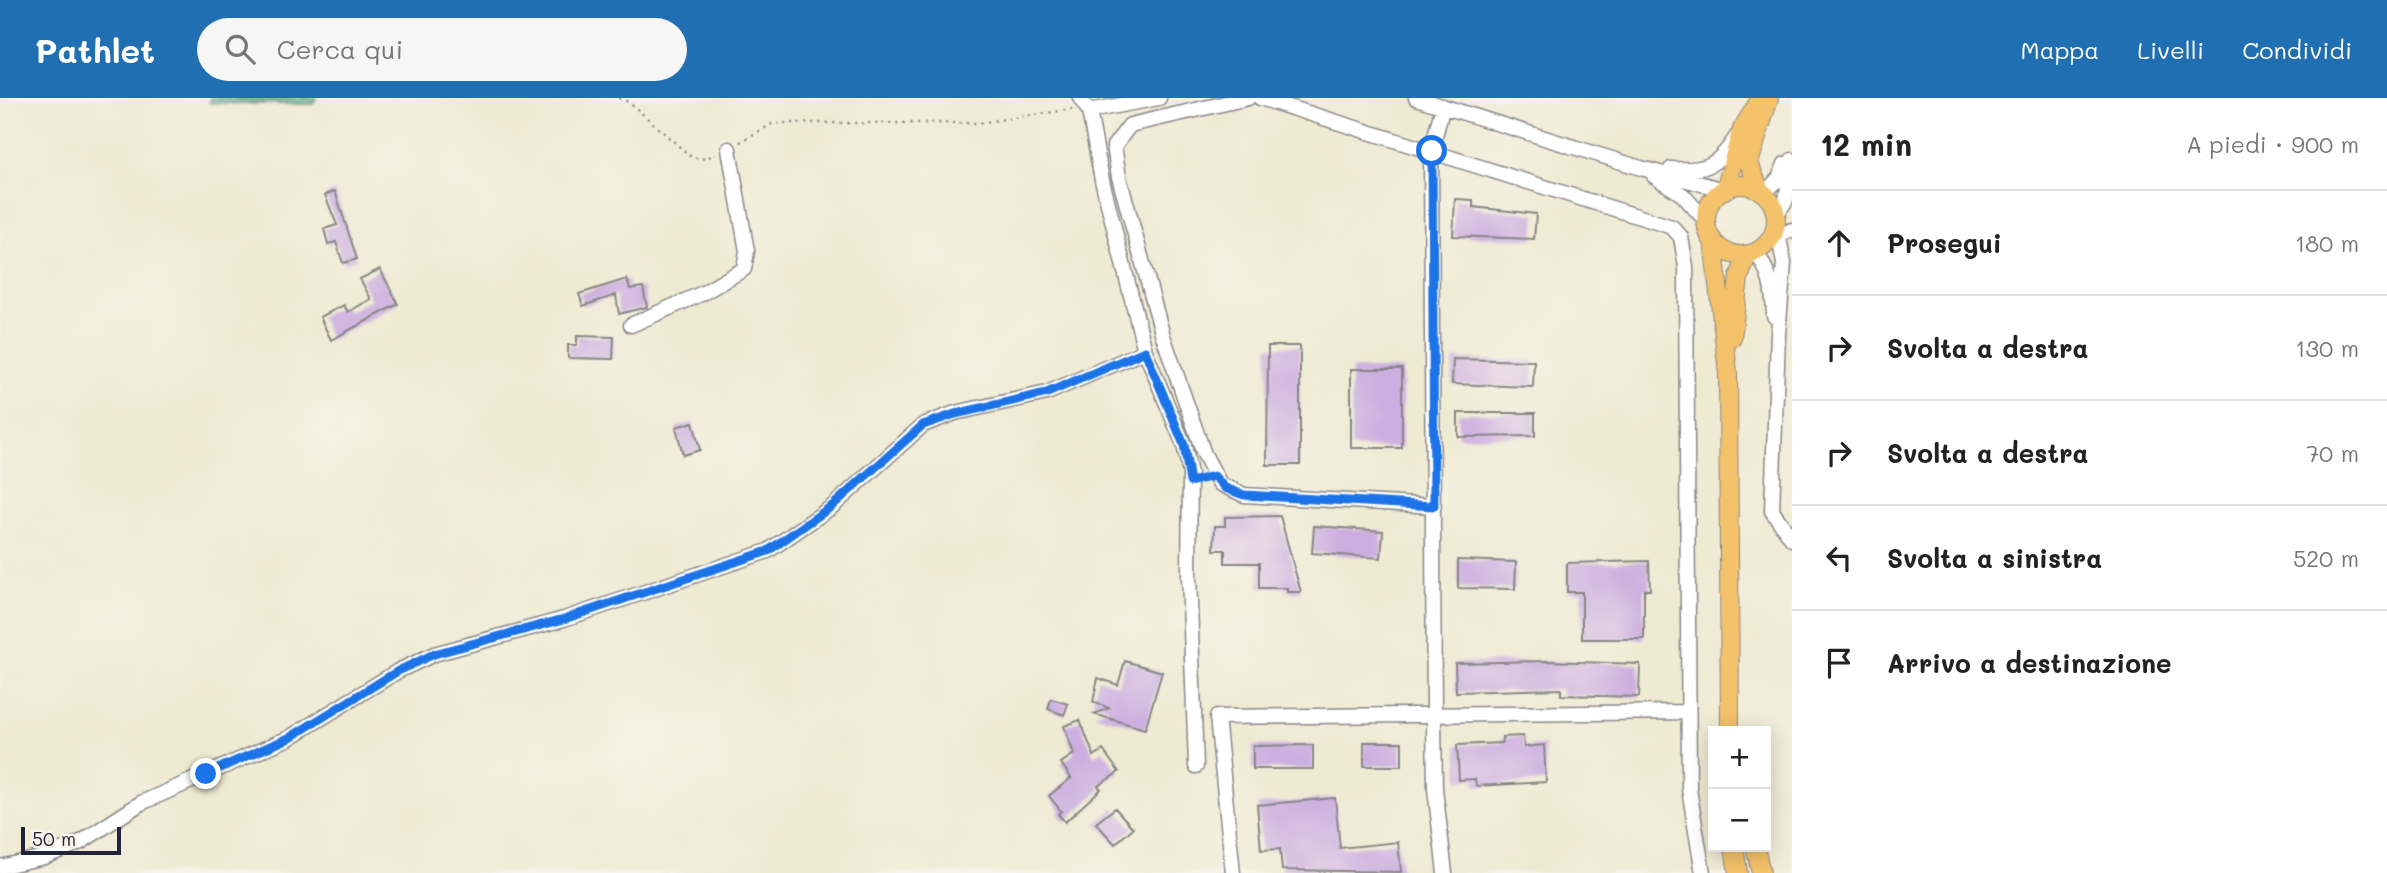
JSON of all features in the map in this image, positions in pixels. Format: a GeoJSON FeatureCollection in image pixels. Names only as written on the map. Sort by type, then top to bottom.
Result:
{"type":"FeatureCollection","features":[{"type":"Feature","properties":{"kind":"main road"},"geometry":{"type":"LineString","coordinates":[[1725,190],[1742,129],[1760,98]]}},
{"type":"Feature","properties":{"kind":"main road"},"geometry":{"type":"LineString","coordinates":[[1769,98],[1749,163],[1776,216]]}},
{"type":"Feature","properties":{"kind":"main road"},"geometry":{"type":"LineString","coordinates":[[1730,726],[1728,373],[1713,240],[1706,221],[1711,203],[1725,190],[1743,186],[1776,216]]}},
{"type":"Feature","properties":{"kind":"main road"},"geometry":{"type":"LineString","coordinates":[[1728,373],[1739,277],[1776,216]]}},
{"type":"Feature","properties":{"kind":"main road"},"geometry":{"type":"LineString","coordinates":[[1713,240],[1728,253],[1752,253]]}},
{"type":"Feature","properties":{"kind":"main road"},"geometry":{"type":"LineString","coordinates":[[1735,852],[1738,873]]}},
{"type":"Feature","properties":{"kind":"main road"},"geometry":{"type":"LineString","coordinates":[[1756,852],[1761,873]]}},
{"type":"Feature","properties":{"kind":"street"},"geometry":{"type":"LineString","coordinates":[[1080,98],[1089,111],[1102,180],[1145,351],[1184,445],[1190,482],[1189,575],[1196,766]]}},
{"type":"Feature","properties":{"kind":"street"},"geometry":{"type":"LineString","coordinates":[[1089,111],[1159,98]]}},
{"type":"Feature","properties":{"kind":"street"},"geometry":{"type":"LineString","coordinates":[[1248,98],[1130,125],[1114,145],[1119,177],[1166,346],[1214,476],[1225,488],[1244,495],[1434,506]]}},
{"type":"Feature","properties":{"kind":"street"},"geometry":{"type":"LineString","coordinates":[[1260,98],[1672,227],[1681,237],[1686,267],[1689,789],[1703,873]]}},
{"type":"Feature","properties":{"kind":"street"},"geometry":{"type":"LineString","coordinates":[[1416,98],[1641,168],[1725,190]]}},
{"type":"Feature","properties":{"kind":"street"},"geometry":{"type":"LineString","coordinates":[[1443,106],[1432,151],[1435,789],[1445,873]]}},
{"type":"Feature","properties":{"kind":"street"},"geometry":{"type":"LineString","coordinates":[[1641,168],[1699,170],[1712,165],[1742,129]]}},
{"type":"Feature","properties":{"kind":"street"},"geometry":{"type":"LineString","coordinates":[[631,325],[703,293],[744,269],[747,251],[729,149]]}},
{"type":"Feature","properties":{"kind":"street"},"geometry":{"type":"LineString","coordinates":[[1778,334],[1783,309],[1784,263],[1776,216],[1779,178],[1792,151]]}},
{"type":"Feature","properties":{"kind":"street"},"geometry":{"type":"LineString","coordinates":[[1776,216],[1786,200],[1792,160]]}},
{"type":"Feature","properties":{"kind":"street"},"geometry":{"type":"LineString","coordinates":[[1641,168],[1683,195],[1706,221]]}},
{"type":"Feature","properties":{"kind":"street"},"geometry":{"type":"LineString","coordinates":[[1752,253],[1768,270],[1778,334],[1772,511],[1792,539]]}},
{"type":"Feature","properties":{"kind":"street"},"geometry":{"type":"LineString","coordinates":[[0,867],[44,857],[81,842],[141,803],[289,738],[398,671],[434,654],[564,619],[768,551],[832,506],[923,425],[955,414],[1047,393],[1145,351]]}},
{"type":"Feature","properties":{"kind":"street"},"geometry":{"type":"LineString","coordinates":[[1190,482],[1214,476]]}},
{"type":"Feature","properties":{"kind":"street"},"geometry":{"type":"LineString","coordinates":[[1233,873],[1217,717],[1688,712]]}},
{"type":"Feature","properties":{"kind":"path"},"geometry":{"type":"LineString","coordinates":[[619,98],[629,102],[691,157],[701,159],[729,149],[759,130],[782,123],[978,124],[1065,112],[1077,107],[1089,111]]}},
{"type":"Feature","properties":{"kind":"green space"},"geometry":{"type":"Polygon","coordinates":[[[210,98],[316,98],[313,104],[210,103],[210,98]]]}},
{"type":"Feature","properties":{"kind":"building"},"geometry":{"type":"Polygon","coordinates":[[[335,191],[357,259],[343,263],[336,242],[328,244],[324,229],[337,225],[325,195],[335,191]]]}},
{"type":"Feature","properties":{"kind":"building"},"geometry":{"type":"Polygon","coordinates":[[[1455,199],[1473,200],[1473,207],[1536,214],[1534,239],[1453,236],[1455,199]]]}},
{"type":"Feature","properties":{"kind":"building"},"geometry":{"type":"Polygon","coordinates":[[[380,269],[398,304],[331,340],[320,317],[344,305],[348,312],[371,299],[360,279],[380,269]]]}},
{"type":"Feature","properties":{"kind":"building"},"geometry":{"type":"Polygon","coordinates":[[[627,279],[630,289],[643,287],[647,307],[619,314],[616,295],[583,306],[579,294],[627,279]]]}},
{"type":"Feature","properties":{"kind":"building"},"geometry":{"type":"Polygon","coordinates":[[[577,336],[614,337],[613,359],[568,358],[568,345],[577,345],[577,336]]]}},
{"type":"Feature","properties":{"kind":"building"},"geometry":{"type":"Polygon","coordinates":[[[1268,346],[1300,346],[1300,465],[1267,465],[1268,346]]]}},
{"type":"Feature","properties":{"kind":"building"},"geometry":{"type":"Polygon","coordinates":[[[1453,359],[1534,361],[1533,387],[1452,384],[1453,359]]]}},
{"type":"Feature","properties":{"kind":"building"},"geometry":{"type":"Polygon","coordinates":[[[1351,369],[1402,369],[1402,448],[1351,448],[1351,369]]]}},
{"type":"Feature","properties":{"kind":"building"},"geometry":{"type":"Polygon","coordinates":[[[1458,413],[1535,413],[1535,436],[1458,437],[1458,413]]]}},
{"type":"Feature","properties":{"kind":"building"},"geometry":{"type":"Polygon","coordinates":[[[693,422],[700,450],[683,455],[676,427],[693,422]]]}},
{"type":"Feature","properties":{"kind":"building"},"geometry":{"type":"Polygon","coordinates":[[[1280,516],[1301,592],[1287,592],[1287,588],[1259,588],[1259,563],[1225,563],[1225,550],[1214,550],[1215,526],[1225,526],[1225,517],[1280,516]]]}},
{"type":"Feature","properties":{"kind":"building"},"geometry":{"type":"Polygon","coordinates":[[[1314,526],[1383,531],[1381,558],[1312,553],[1314,526]]]}},
{"type":"Feature","properties":{"kind":"building"},"geometry":{"type":"Polygon","coordinates":[[[1458,560],[1516,562],[1515,589],[1458,588],[1458,560]]]}},
{"type":"Feature","properties":{"kind":"building"},"geometry":{"type":"Polygon","coordinates":[[[1649,561],[1650,590],[1644,590],[1644,639],[1582,639],[1582,592],[1567,592],[1567,563],[1649,561]]]}},
{"type":"Feature","properties":{"kind":"building"},"geometry":{"type":"Polygon","coordinates":[[[1125,661],[1162,672],[1145,729],[1094,714],[1109,708],[1093,702],[1098,678],[1118,685],[1125,661]]]}},
{"type":"Feature","properties":{"kind":"building"},"geometry":{"type":"Polygon","coordinates":[[[1546,661],[1640,664],[1639,697],[1561,695],[1561,689],[1456,692],[1455,663],[1546,661]]]}},
{"type":"Feature","properties":{"kind":"building"},"geometry":{"type":"Polygon","coordinates":[[[1051,699],[1068,704],[1064,715],[1048,709],[1051,699]]]}},
{"type":"Feature","properties":{"kind":"building"},"geometry":{"type":"Polygon","coordinates":[[[1080,720],[1094,756],[1103,750],[1119,772],[1098,786],[1101,789],[1065,822],[1058,814],[1061,811],[1049,796],[1071,778],[1061,763],[1074,754],[1064,726],[1080,720]]]}},
{"type":"Feature","properties":{"kind":"building"},"geometry":{"type":"Polygon","coordinates":[[[1523,736],[1524,747],[1544,745],[1546,782],[1476,786],[1475,779],[1459,780],[1457,745],[1502,743],[1502,737],[1523,736]]]}},
{"type":"Feature","properties":{"kind":"building"},"geometry":{"type":"Polygon","coordinates":[[[1364,742],[1402,742],[1402,766],[1364,766],[1364,742]]]}},
{"type":"Feature","properties":{"kind":"building"},"geometry":{"type":"Polygon","coordinates":[[[1313,745],[1313,769],[1253,769],[1253,746],[1313,745]]]}},
{"type":"Feature","properties":{"kind":"building"},"geometry":{"type":"Polygon","coordinates":[[[1335,798],[1340,848],[1398,842],[1401,872],[1282,870],[1280,849],[1261,850],[1257,805],[1335,798]]]}},
{"type":"Feature","properties":{"kind":"building"},"geometry":{"type":"Polygon","coordinates":[[[1115,808],[1133,828],[1115,844],[1096,823],[1115,808]]]}},
{"type":"Feature","properties":{"kind":"route"},"geometry":{"type":"LineString","coordinates":[[206,774],[289,738],[383,679],[434,654],[455,646],[564,619],[710,573],[768,551],[812,523],[868,475],[906,437],[923,425],[955,414],[1047,393],[1145,351],[1184,445],[1190,482],[1214,476],[1225,488],[1244,495],[1434,506],[1432,151]]}}]}
